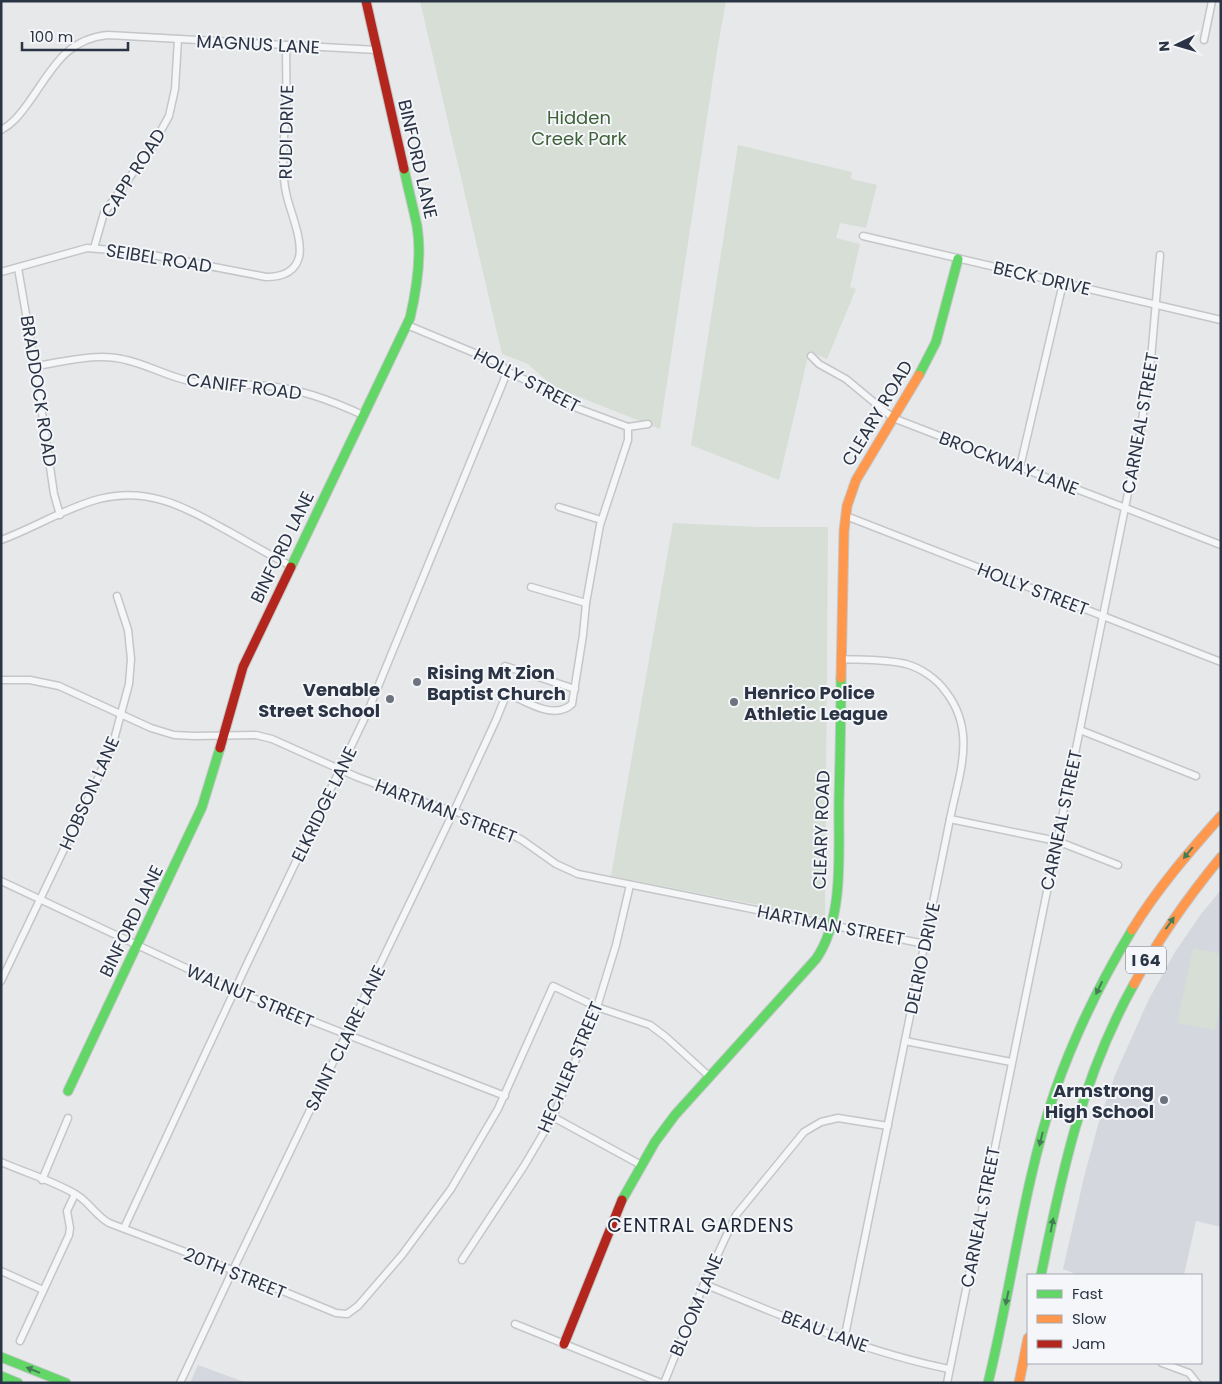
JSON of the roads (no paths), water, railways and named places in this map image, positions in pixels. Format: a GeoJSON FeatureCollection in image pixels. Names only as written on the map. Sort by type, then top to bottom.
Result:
{"type":"FeatureCollection","features":[{"type":"Feature","properties":{"kind":"main road","name":"BINFORD LANE"},"geometry":{"type":"LineString","coordinates":[[68,1091],[202,807],[214,772],[231,704],[243,667],[407,325],[414,303],[418,279],[419,242],[414,211],[366,1]]}},
{"type":"Feature","properties":{"kind":"main road","name":"CLEARY ROAD"},"geometry":{"type":"LineString","coordinates":[[564,1344],[622,1199],[655,1142],[675,1116],[822,952],[828,936],[838,875],[841,658],[846,516],[850,494],[856,480],[925,366],[936,342],[958,259]]}},
{"type":"Feature","properties":{"kind":"main road","name":"I 64"},"geometry":{"type":"LineString","coordinates":[[988,1383],[1042,1136],[1057,1086],[1074,1040],[1110,968],[1142,916],[1172,873],[1221,816]]}},
{"type":"Feature","properties":{"kind":"main road","name":"I 64"},"geometry":{"type":"LineString","coordinates":[[1042,1274],[1072,1135],[1092,1075],[1109,1033],[1136,978],[1166,928],[1185,901],[1221,857]]}},
{"type":"Feature","properties":{"kind":"main road"},"geometry":{"type":"LineString","coordinates":[[1019,1383],[1027,1343]]}},
{"type":"Feature","properties":{"kind":"main road"},"geometry":{"type":"LineString","coordinates":[[1,1357],[66,1383]]}},
{"type":"Feature","properties":{"kind":"main road"},"geometry":{"type":"LineString","coordinates":[[1025,1383],[1028,1364]]}},
{"type":"Feature","properties":{"kind":"main road"},"geometry":{"type":"LineString","coordinates":[[1,1376],[18,1383]]}},
{"type":"Feature","properties":{"kind":"street"},"geometry":{"type":"LineString","coordinates":[[1204,40],[1212,2],[1221,5]]}},
{"type":"Feature","properties":{"kind":"street","name":"MAGNUS LANE"},"geometry":{"type":"LineString","coordinates":[[1,130],[19,116],[59,60],[79,42],[92,37],[108,35],[377,50]]}},
{"type":"Feature","properties":{"kind":"street","name":"CAPP ROAD"},"geometry":{"type":"LineString","coordinates":[[94,248],[104,213],[153,145],[169,116],[175,89],[178,39]]}},
{"type":"Feature","properties":{"kind":"street","name":"RUDI DRIVE"},"geometry":{"type":"LineString","coordinates":[[286,45],[287,98],[282,165],[286,195],[300,246]]}},
{"type":"Feature","properties":{"kind":"street","name":"BECK DRIVE"},"geometry":{"type":"LineString","coordinates":[[863,236],[1221,320]]}},
{"type":"Feature","properties":{"kind":"street","name":"SEIBEL ROAD"},"geometry":{"type":"LineString","coordinates":[[1,272],[87,248],[94,248],[137,252],[266,277],[281,276],[289,271],[298,260],[300,246]]}},
{"type":"Feature","properties":{"kind":"street","name":"CARNEAL STREET"},"geometry":{"type":"LineString","coordinates":[[947,1383],[1125,508],[1147,389],[1157,305],[1160,255]]}},
{"type":"Feature","properties":{"kind":"street","name":"BRADDOCK ROAD"},"geometry":{"type":"LineString","coordinates":[[18,268],[54,494],[60,515]]}},
{"type":"Feature","properties":{"kind":"street"},"geometry":{"type":"LineString","coordinates":[[1020,467],[1063,283]]}},
{"type":"Feature","properties":{"kind":"street","name":"HOLLY STREET"},"geometry":{"type":"LineString","coordinates":[[407,325],[501,364],[506,371],[530,382],[566,404],[628,427],[648,424]]}},
{"type":"Feature","properties":{"kind":"street","name":"BROCKWAY LANE"},"geometry":{"type":"LineString","coordinates":[[811,356],[818,364],[846,379],[893,418],[1221,545]]}},
{"type":"Feature","properties":{"kind":"street","name":"CANIFF ROAD"},"geometry":{"type":"LineString","coordinates":[[35,366],[98,358],[119,358],[194,382],[215,385],[257,385],[291,388],[321,397],[363,415]]}},
{"type":"Feature","properties":{"kind":"street","name":"ELKRIDGE LANE"},"geometry":{"type":"LineString","coordinates":[[124,1228],[361,728],[504,380],[506,371]]}},
{"type":"Feature","properties":{"kind":"street"},"geometry":{"type":"LineString","coordinates":[[505,666],[575,689],[586,603],[601,520],[628,440],[628,427]]}},
{"type":"Feature","properties":{"kind":"street"},"geometry":{"type":"LineString","coordinates":[[1,540],[89,502],[108,497],[132,495],[163,500],[197,514],[291,566]]}},
{"type":"Feature","properties":{"kind":"street"},"geometry":{"type":"LineString","coordinates":[[558,507],[601,520]]}},
{"type":"Feature","properties":{"kind":"street","name":"HOLLY STREET"},"geometry":{"type":"LineString","coordinates":[[846,516],[1221,662]]}},
{"type":"Feature","properties":{"kind":"street"},"geometry":{"type":"LineString","coordinates":[[531,588],[586,603]]}},
{"type":"Feature","properties":{"kind":"street","name":"HOBSON LANE"},"geometry":{"type":"LineString","coordinates":[[1,981],[99,776],[115,736],[129,684],[131,659],[128,630],[117,596]]}},
{"type":"Feature","properties":{"kind":"street","name":"DELRIO DRIVE"},"geometry":{"type":"LineString","coordinates":[[841,658],[893,662],[916,668],[937,681],[952,699],[962,721],[964,743],[844,1340]]}},
{"type":"Feature","properties":{"kind":"street","name":"HARTMAN STREET"},"geometry":{"type":"LineString","coordinates":[[1,680],[19,679],[45,682],[59,686],[151,728],[174,735],[262,736],[340,770],[424,802],[480,820],[522,840],[565,869],[578,874],[925,944]]}},
{"type":"Feature","properties":{"kind":"street","name":"SAINT CLAIRE LANE"},"geometry":{"type":"LineString","coordinates":[[180,1383],[454,811],[507,693],[548,710],[558,711],[568,708],[572,704],[575,689]]}},
{"type":"Feature","properties":{"kind":"street"},"geometry":{"type":"LineString","coordinates":[[1080,730],[1196,776]]}},
{"type":"Feature","properties":{"kind":"street"},"geometry":{"type":"LineString","coordinates":[[950,820],[1057,842],[1118,865]]}},
{"type":"Feature","properties":{"kind":"street","name":"WALNUT STREET"},"geometry":{"type":"LineString","coordinates":[[1,881],[235,991],[346,1036],[505,1096]]}},
{"type":"Feature","properties":{"kind":"street","name":"HECHLER STREET"},"geometry":{"type":"LineString","coordinates":[[462,1260],[519,1174],[553,1117],[597,1007],[618,936],[630,885]]}},
{"type":"Feature","properties":{"kind":"street"},"geometry":{"type":"LineString","coordinates":[[505,1096],[553,986],[597,1007],[650,1025],[710,1077]]}},
{"type":"Feature","properties":{"kind":"street"},"geometry":{"type":"LineString","coordinates":[[905,1041],[1012,1062]]}},
{"type":"Feature","properties":{"kind":"street","name":"20TH STREET"},"geometry":{"type":"LineString","coordinates":[[1,1162],[75,1194],[87,1203],[105,1222],[336,1313],[347,1314],[358,1306],[402,1255],[450,1189],[505,1096]]}},
{"type":"Feature","properties":{"kind":"street"},"geometry":{"type":"LineString","coordinates":[[553,1117],[641,1165]]}},
{"type":"Feature","properties":{"kind":"street"},"geometry":{"type":"LineString","coordinates":[[42,1180],[68,1118]]}},
{"type":"Feature","properties":{"kind":"street","name":"BLOOM LANE"},"geometry":{"type":"LineString","coordinates":[[663,1383],[704,1284],[736,1215],[804,1132],[821,1122],[838,1118],[888,1126]]}},
{"type":"Feature","properties":{"kind":"street"},"geometry":{"type":"LineString","coordinates":[[20,1341],[68,1235],[70,1228],[68,1211],[75,1194]]}},
{"type":"Feature","properties":{"kind":"street"},"geometry":{"type":"LineString","coordinates":[[1,1271],[43,1290]]}},
{"type":"Feature","properties":{"kind":"street","name":"BEAU LANE"},"geometry":{"type":"LineString","coordinates":[[704,1284],[844,1340],[910,1361],[950,1369]]}},
{"type":"Feature","properties":{"kind":"street"},"geometry":{"type":"LineString","coordinates":[[515,1324],[663,1383]]}},
{"type":"Feature","properties":{"kind":"street"},"geometry":{"type":"LineString","coordinates":[[1165,1364],[1188,1373],[1197,1383]]}},
{"type":"Feature","properties":{"kind":"place","name":"Rising Mt Zion Baptist Church"},"geometry":{"type":"Point","coordinates":[417,682]}},
{"type":"Feature","properties":{"kind":"place","name":"Venable Street School"},"geometry":{"type":"Point","coordinates":[390,699]}},
{"type":"Feature","properties":{"kind":"place","name":"Henrico Police Athletic League"},"geometry":{"type":"Point","coordinates":[734,702]}},
{"type":"Feature","properties":{"kind":"place","name":"Armstrong High School"},"geometry":{"type":"Point","coordinates":[1164,1100]}},
{"type":"Feature","properties":{"kind":"district","name":"CENTRAL GARDENS"},"geometry":{"type":"Point","coordinates":[701,1225]}},
{"type":"Feature","properties":{"kind":"park label","name":"Hidden Creek Park"},"geometry":{"type":"Point","coordinates":[579,127]}}]}
